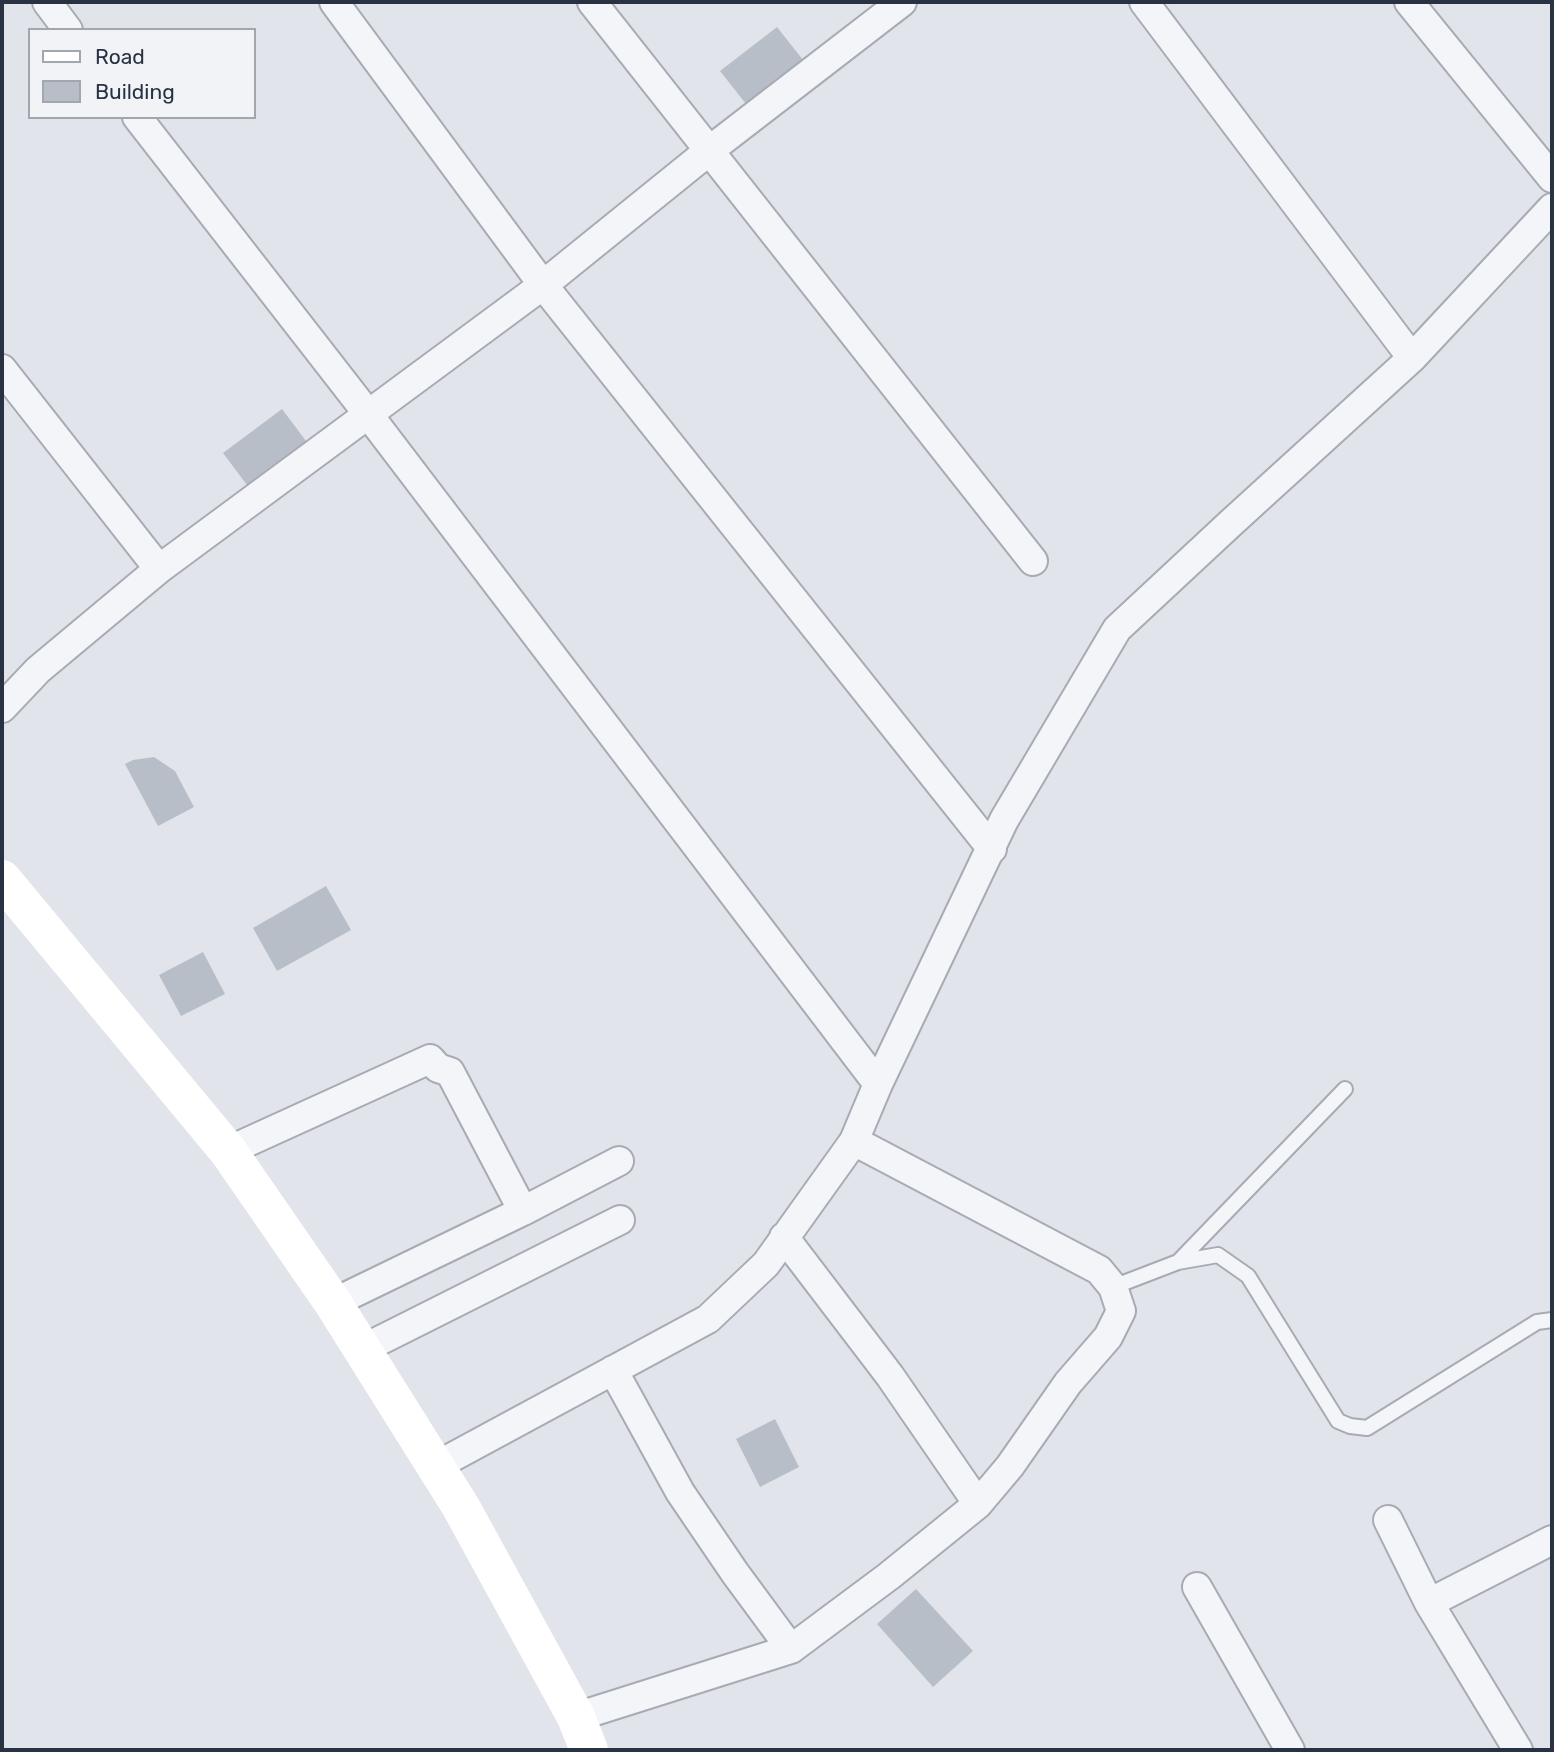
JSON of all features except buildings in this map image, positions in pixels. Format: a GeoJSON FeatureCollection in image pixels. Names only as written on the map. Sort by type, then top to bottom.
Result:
{"type":"FeatureCollection","features":[{"type":"Feature","properties":{"kind":"street"},"geometry":{"type":"LineString","coordinates":[[47,2],[66,28]]}},
{"type":"Feature","properties":{"kind":"street"},"geometry":{"type":"LineString","coordinates":[[334,2],[543,285],[992,849]]}},
{"type":"Feature","properties":{"kind":"street"},"geometry":{"type":"LineString","coordinates":[[592,2],[1033,561]]}},
{"type":"Feature","properties":{"kind":"street"},"geometry":{"type":"LineString","coordinates":[[2,708],[38,670],[159,569],[543,285],[710,150],[902,2]]}},
{"type":"Feature","properties":{"kind":"street"},"geometry":{"type":"LineString","coordinates":[[1144,2],[1412,358]]}},
{"type":"Feature","properties":{"kind":"street"},"geometry":{"type":"LineString","coordinates":[[1409,2],[1552,178]]}},
{"type":"Feature","properties":{"kind":"street"},"geometry":{"type":"LineString","coordinates":[[139,119],[368,414],[878,1084]]}},
{"type":"Feature","properties":{"kind":"street"},"geometry":{"type":"LineString","coordinates":[[436,1466],[708,1319],[766,1264],[855,1141],[878,1084],[1004,820],[1117,629],[1412,358],[1552,208]]}},
{"type":"Feature","properties":{"kind":"street"},"geometry":{"type":"LineString","coordinates":[[2,369],[159,569]]}},
{"type":"Feature","properties":{"kind":"street"},"geometry":{"type":"LineString","coordinates":[[2,879],[228,1151],[332,1303],[467,1518],[583,1734],[791,1649],[889,1576],[978,1504],[1010,1466],[1068,1382],[1108,1337],[1121,1311],[1113,1287],[1099,1270],[855,1141]]}},
{"type":"Feature","properties":{"kind":"street"},"geometry":{"type":"LineString","coordinates":[[228,1151],[430,1059],[438,1068],[450,1072],[523,1211]]}},
{"type":"Feature","properties":{"kind":"street"},"geometry":{"type":"LineString","coordinates":[[332,1303],[523,1211],[619,1161]]}},
{"type":"Feature","properties":{"kind":"street"},"geometry":{"type":"LineString","coordinates":[[363,1349],[620,1220]]}},
{"type":"Feature","properties":{"kind":"street"},"geometry":{"type":"LineString","coordinates":[[784,1237],[890,1376],[978,1504]]}},
{"type":"Feature","properties":{"kind":"street"},"geometry":{"type":"LineString","coordinates":[[613,1370],[680,1492],[791,1649]]}},
{"type":"Feature","properties":{"kind":"street"},"geometry":{"type":"LineString","coordinates":[[1388,1520],[1429,1604],[1518,1750]]}},
{"type":"Feature","properties":{"kind":"street"},"geometry":{"type":"LineString","coordinates":[[1429,1604],[1552,1540]]}},
{"type":"Feature","properties":{"kind":"street"},"geometry":{"type":"LineString","coordinates":[[1197,1587],[1290,1750]]}},
{"type":"Feature","properties":{"kind":"lane"},"geometry":{"type":"LineString","coordinates":[[1178,1262],[1345,1089]]}},
{"type":"Feature","properties":{"kind":"lane"},"geometry":{"type":"LineString","coordinates":[[1113,1287],[1178,1262],[1218,1255],[1248,1276],[1338,1421],[1367,1428],[1537,1322],[1552,1320]]}}]}
